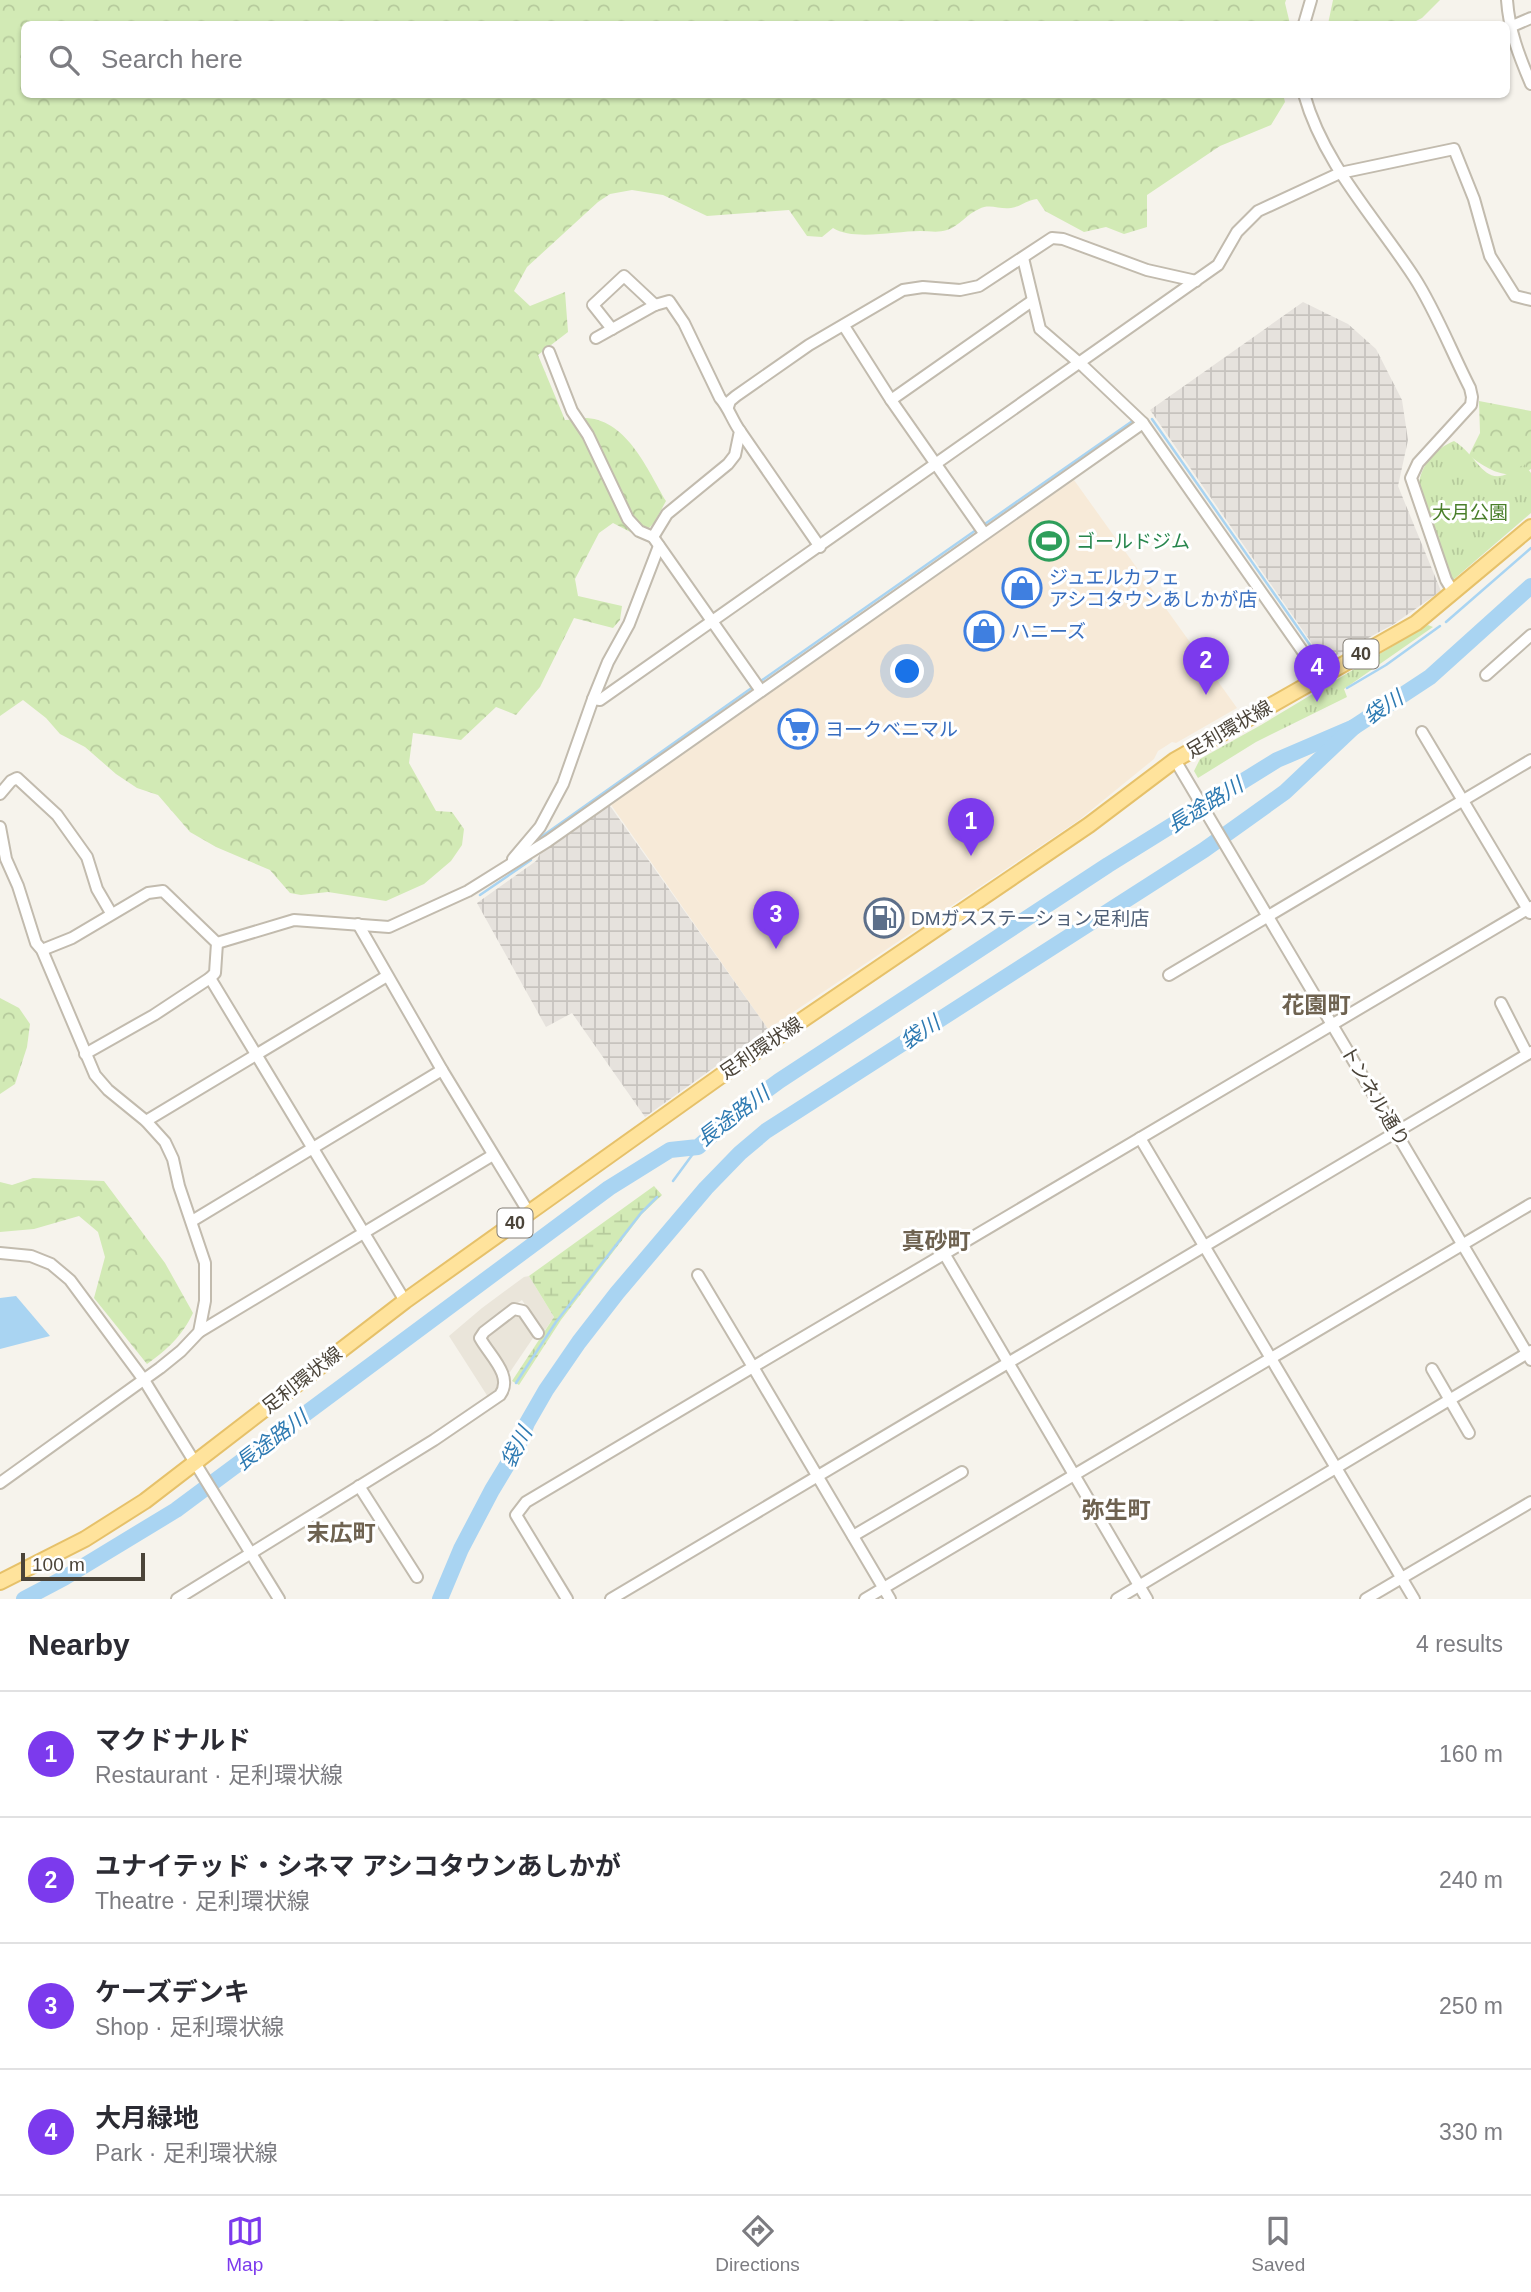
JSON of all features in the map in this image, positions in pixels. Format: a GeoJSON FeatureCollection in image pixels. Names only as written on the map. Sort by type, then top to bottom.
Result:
{"type":"FeatureCollection","features":[{"type":"Feature","properties":{"kind":"main road","name":"足利環状線"},"geometry":{"type":"LineString","coordinates":[[0,1582],[96,1532],[199,1469],[405,1301],[736,1065],[1089,825],[1175,760],[1416,623],[1531,527]]}},
{"type":"Feature","properties":{"kind":"street"},"geometry":{"type":"LineString","coordinates":[[1305,21],[1311,0]]}},
{"type":"Feature","properties":{"kind":"street"},"geometry":{"type":"LineString","coordinates":[[1507,0],[1509,21]]}},
{"type":"Feature","properties":{"kind":"street"},"geometry":{"type":"LineString","coordinates":[[1531,18],[1510,27],[1517,53],[1531,84]]}},
{"type":"Feature","properties":{"kind":"street"},"geometry":{"type":"LineString","coordinates":[[1305,98],[1315,129],[1340,173],[1416,279],[1472,397],[1471,405],[1418,463],[1411,478],[1446,580],[1454,593]]}},
{"type":"Feature","properties":{"kind":"street"},"geometry":{"type":"LineString","coordinates":[[593,699],[600,700],[1218,265],[1237,232],[1258,211],[1340,173],[1454,149],[1474,200],[1490,256],[1515,296],[1531,300]]}},
{"type":"Feature","properties":{"kind":"street"},"geometry":{"type":"LineString","coordinates":[[820,547],[732,420],[730,401],[736,396],[809,345],[907,288],[970,288],[986,282],[1052,238],[1060,238],[1147,270],[1196,281]]}},
{"type":"Feature","properties":{"kind":"street"},"geometry":{"type":"LineString","coordinates":[[1023,258],[1040,329],[1143,423],[1320,676]]}},
{"type":"Feature","properties":{"kind":"street"},"geometry":{"type":"LineString","coordinates":[[612,329],[593,305],[624,276],[654,305]]}},
{"type":"Feature","properties":{"kind":"street"},"geometry":{"type":"LineString","coordinates":[[596,338],[667,300],[684,323],[720,398],[729,407]]}},
{"type":"Feature","properties":{"kind":"street"},"geometry":{"type":"LineString","coordinates":[[891,400],[1032,301]]}},
{"type":"Feature","properties":{"kind":"street"},"geometry":{"type":"LineString","coordinates":[[844,326],[891,400],[985,534]]}},
{"type":"Feature","properties":{"kind":"street"},"geometry":{"type":"LineString","coordinates":[[549,352],[572,411],[588,435],[628,519],[639,531],[656,541],[761,691]]}},
{"type":"Feature","properties":{"kind":"street"},"geometry":{"type":"LineString","coordinates":[[217,943],[293,920],[389,927],[468,891],[505,869],[1143,423]]}},
{"type":"Feature","properties":{"kind":"street"},"geometry":{"type":"LineString","coordinates":[[505,869],[540,827],[563,784],[608,662],[629,624],[667,514],[728,464],[735,455],[740,430]]}},
{"type":"Feature","properties":{"kind":"street"},"geometry":{"type":"LineString","coordinates":[[1486,675],[1531,635]]}},
{"type":"Feature","properties":{"kind":"street"},"geometry":{"type":"LineString","coordinates":[[567,1599],[516,1515],[526,1502],[1332,1024],[1530,910],[1422,732]]}},
{"type":"Feature","properties":{"kind":"street","name":"トンネル通り"},"geometry":{"type":"LineString","coordinates":[[1175,760],[1530,1355]]}},
{"type":"Feature","properties":{"kind":"street"},"geometry":{"type":"LineString","coordinates":[[1169,975],[1531,760]]}},
{"type":"Feature","properties":{"kind":"street"},"geometry":{"type":"LineString","coordinates":[[0,794],[17,778],[57,816],[87,857],[97,889],[111,913]]}},
{"type":"Feature","properties":{"kind":"street"},"geometry":{"type":"LineString","coordinates":[[0,827],[6,859],[18,886],[36,943],[43,950],[85,1054],[101,1083],[146,1121],[164,1142],[173,1159],[179,1186],[205,1263],[205,1301],[199,1332]]}},
{"type":"Feature","properties":{"kind":"street"},"geometry":{"type":"LineString","coordinates":[[43,950],[72,938],[148,893],[163,891],[217,943],[215,973],[210,978],[154,1015],[85,1054]]}},
{"type":"Feature","properties":{"kind":"street"},"geometry":{"type":"LineString","coordinates":[[358,924],[529,1213]]}},
{"type":"Feature","properties":{"kind":"street"},"geometry":{"type":"LineString","coordinates":[[146,1121],[387,976]]}},
{"type":"Feature","properties":{"kind":"street"},"geometry":{"type":"LineString","coordinates":[[210,978],[405,1301]]}},
{"type":"Feature","properties":{"kind":"street"},"geometry":{"type":"LineString","coordinates":[[611,1599],[1529,1053],[1501,1003]]}},
{"type":"Feature","properties":{"kind":"street"},"geometry":{"type":"LineString","coordinates":[[192,1221],[442,1070]]}},
{"type":"Feature","properties":{"kind":"street"},"geometry":{"type":"LineString","coordinates":[[1140,1138],[1414,1599]]}},
{"type":"Feature","properties":{"kind":"street"},"geometry":{"type":"LineString","coordinates":[[0,1483],[144,1380],[181,1351],[199,1332],[493,1155]]}},
{"type":"Feature","properties":{"kind":"street"},"geometry":{"type":"LineString","coordinates":[[865,1599],[1531,1204]]}},
{"type":"Feature","properties":{"kind":"street"},"geometry":{"type":"LineString","coordinates":[[0,1253],[31,1256],[51,1264],[70,1280],[144,1380],[279,1599]]}},
{"type":"Feature","properties":{"kind":"street"},"geometry":{"type":"LineString","coordinates":[[945,1255],[1147,1599]]}},
{"type":"Feature","properties":{"kind":"street"},"geometry":{"type":"LineString","coordinates":[[698,1275],[890,1599]]}},
{"type":"Feature","properties":{"kind":"street"},"geometry":{"type":"LineString","coordinates":[[177,1599],[500,1395],[505,1389],[505,1380],[480,1338],[484,1332],[518,1308],[538,1333]]}},
{"type":"Feature","properties":{"kind":"street"},"geometry":{"type":"LineString","coordinates":[[1116,1599],[1530,1355]]}},
{"type":"Feature","properties":{"kind":"street"},"geometry":{"type":"LineString","coordinates":[[1432,1369],[1469,1433]]}},
{"type":"Feature","properties":{"kind":"street"},"geometry":{"type":"LineString","coordinates":[[853,1536],[962,1472]]}},
{"type":"Feature","properties":{"kind":"street"},"geometry":{"type":"LineString","coordinates":[[359,1486],[417,1577]]}},
{"type":"Feature","properties":{"kind":"street"},"geometry":{"type":"LineString","coordinates":[[1366,1599],[1531,1502]]}},
{"type":"Feature","properties":{"kind":"shaded area"},"geometry":{"type":"Polygon","coordinates":[[[1303,302],[1348,324],[1376,349],[1402,400],[1408,440],[1398,486],[1441,591],[1394,624],[1333,657],[1313,645],[1150,410],[1303,302]]]}},
{"type":"Feature","properties":{"kind":"shaded area"},"geometry":{"type":"Polygon","coordinates":[[[1074,480],[1237,708],[1158,751],[1154,759],[1079,820],[768,1029],[609,802],[1074,480]]]}},
{"type":"Feature","properties":{"kind":"shaded area"},"geometry":{"type":"Polygon","coordinates":[[[608,803],[768,1029],[645,1117],[572,1013],[546,1027],[477,903],[536,861],[540,854],[608,803]]]}},
{"type":"Feature","properties":{"kind":"shaded area"},"geometry":{"type":"Polygon","coordinates":[[[529,1276],[554,1317],[543,1333],[522,1300],[474,1335],[498,1377],[497,1388],[488,1397],[449,1336],[482,1308],[529,1276]]]}},
{"type":"Feature","properties":{"kind":"shaded area"},"geometry":{"type":"Polygon","coordinates":[[[515,1313],[522,1314],[535,1335],[510,1372],[506,1373],[485,1341],[487,1334],[515,1313]]]}},
{"type":"Feature","properties":{"kind":"green space"},"geometry":{"type":"Polygon","coordinates":[[[0,0],[1286,0],[1289,21],[21,21],[21,98],[1284,98],[1285,102],[1271,125],[1220,146],[1147,195],[1147,227],[1124,234],[1106,227],[1084,232],[1045,211],[1037,199],[1011,208],[983,207],[944,231],[863,235],[833,228],[822,237],[807,236],[789,210],[707,216],[663,195],[632,190],[610,194],[598,202],[527,267],[514,291],[530,306],[565,292],[568,332],[538,355],[565,420],[587,418],[614,428],[635,449],[666,501],[654,523],[640,537],[613,523],[599,533],[575,579],[578,596],[622,606],[620,620],[613,628],[574,618],[540,687],[516,715],[496,707],[461,740],[413,733],[409,763],[436,811],[452,812],[464,829],[462,845],[451,861],[424,884],[386,901],[328,892],[301,895],[290,893],[270,870],[216,847],[190,832],[158,795],[137,788],[116,774],[85,747],[60,734],[46,718],[23,700],[0,716],[0,0]]]}},
{"type":"Feature","properties":{"kind":"green space"},"geometry":{"type":"Polygon","coordinates":[[[1333,0],[1440,0],[1416,21],[1329,21],[1333,0]]]}},
{"type":"Feature","properties":{"kind":"green space"},"geometry":{"type":"Polygon","coordinates":[[[1479,401],[1531,411],[1531,469],[1515,475],[1498,472],[1469,455],[1480,433],[1479,401]]]}},
{"type":"Feature","properties":{"kind":"green space","name":"大月公園"},"geometry":{"type":"Polygon","coordinates":[[[1454,441],[1491,475],[1510,473],[1524,464],[1531,473],[1531,513],[1453,580],[1449,579],[1419,487],[1425,465],[1441,448],[1454,441]]]}},
{"type":"Feature","properties":{"kind":"green space"},"geometry":{"type":"Polygon","coordinates":[[[1428,625],[1433,627],[1344,689],[1347,697],[1256,742],[1198,778],[1194,771],[1200,759],[1428,625]]]}},
{"type":"Feature","properties":{"kind":"green space"},"geometry":{"type":"Polygon","coordinates":[[[0,998],[19,1008],[30,1024],[27,1047],[15,1084],[0,1094],[0,998]]]}},
{"type":"Feature","properties":{"kind":"green space"},"geometry":{"type":"Polygon","coordinates":[[[33,1178],[104,1181],[165,1263],[193,1313],[174,1342],[147,1364],[94,1298],[105,1257],[98,1232],[79,1216],[34,1229],[0,1232],[0,1182],[12,1185],[33,1178]]]}},
{"type":"Feature","properties":{"kind":"green space"},"geometry":{"type":"Polygon","coordinates":[[[654,1186],[662,1195],[642,1214],[561,1320],[519,1385],[512,1381],[554,1317],[529,1276],[654,1186]]]}},
{"type":"Feature","properties":{"kind":"water"},"geometry":{"type":"Polygon","coordinates":[[[16,1296],[50,1336],[0,1349],[0,1298],[16,1296]]]}},
{"type":"Feature","properties":{"kind":"waterway"},"geometry":{"type":"LineString","coordinates":[[1152,419],[1310,645]]}},
{"type":"Feature","properties":{"kind":"waterway"},"geometry":{"type":"LineString","coordinates":[[982,526],[1131,422]]}},
{"type":"Feature","properties":{"kind":"waterway"},"geometry":{"type":"LineString","coordinates":[[758,683],[976,530]]}},
{"type":"Feature","properties":{"kind":"waterway"},"geometry":{"type":"LineString","coordinates":[[1446,622],[1531,548]]}},
{"type":"Feature","properties":{"kind":"waterway","name":"袋川"},"geometry":{"type":"LineString","coordinates":[[440,1599],[461,1549],[518,1447],[527,1423],[546,1390],[617,1293],[706,1188],[740,1153],[766,1131],[1204,850],[1285,792],[1354,727],[1430,677],[1531,586]]}},
{"type":"Feature","properties":{"kind":"waterway"},"geometry":{"type":"LineString","coordinates":[[1347,688],[1386,665],[1440,626]]}},
{"type":"Feature","properties":{"kind":"waterway"},"geometry":{"type":"LineString","coordinates":[[534,842],[753,687]]}},
{"type":"Feature","properties":{"kind":"waterway","name":"長途路川"},"geometry":{"type":"LineString","coordinates":[[24,1599],[176,1510],[609,1188],[670,1150],[698,1147],[779,1081],[1108,865],[1277,760],[1354,727]]}},
{"type":"Feature","properties":{"kind":"waterway"},"geometry":{"type":"LineString","coordinates":[[480,895],[531,860]]}},
{"type":"Feature","properties":{"kind":"waterway"},"geometry":{"type":"LineString","coordinates":[[673,1181],[698,1147]]}},
{"type":"Feature","properties":{"kind":"waterway"},"geometry":{"type":"LineString","coordinates":[[516,1383],[556,1322],[641,1213],[657,1197]]}},
{"type":"Feature","properties":{"kind":"place","name":"ゴールドジム"},"geometry":{"type":"Point","coordinates":[1049,541]}},
{"type":"Feature","properties":{"kind":"place","name":"ジュエルカフェ アシコタウンあしかが店"},"geometry":{"type":"Point","coordinates":[1022,588]}},
{"type":"Feature","properties":{"kind":"place","name":"ハニーズ"},"geometry":{"type":"Point","coordinates":[984,631]}},
{"type":"Feature","properties":{"kind":"place","name":"ユナイテッド・シネマ アシコタウンあしかが"},"geometry":{"type":"Point","coordinates":[1206,695]}},
{"type":"Feature","properties":{"kind":"place","name":"大月緑地"},"geometry":{"type":"Point","coordinates":[1317,702]}},
{"type":"Feature","properties":{"kind":"place","name":"ヨークベニマル"},"geometry":{"type":"Point","coordinates":[798,729]}},
{"type":"Feature","properties":{"kind":"place","name":"マクドナルド"},"geometry":{"type":"Point","coordinates":[971,856]}},
{"type":"Feature","properties":{"kind":"place","name":"DMガスステーション足利店"},"geometry":{"type":"Point","coordinates":[884,918]}},
{"type":"Feature","properties":{"kind":"place","name":"ケーズデンキ"},"geometry":{"type":"Point","coordinates":[776,949]}},
{"type":"Feature","properties":{"kind":"district","name":"花園町"},"geometry":{"type":"Point","coordinates":[1316,1005]}},
{"type":"Feature","properties":{"kind":"district","name":"真砂町"},"geometry":{"type":"Point","coordinates":[936,1241]}},
{"type":"Feature","properties":{"kind":"district","name":"弥生町"},"geometry":{"type":"Point","coordinates":[1116,1510]}},
{"type":"Feature","properties":{"kind":"district","name":"末広町"},"geometry":{"type":"Point","coordinates":[341,1533]}}]}
